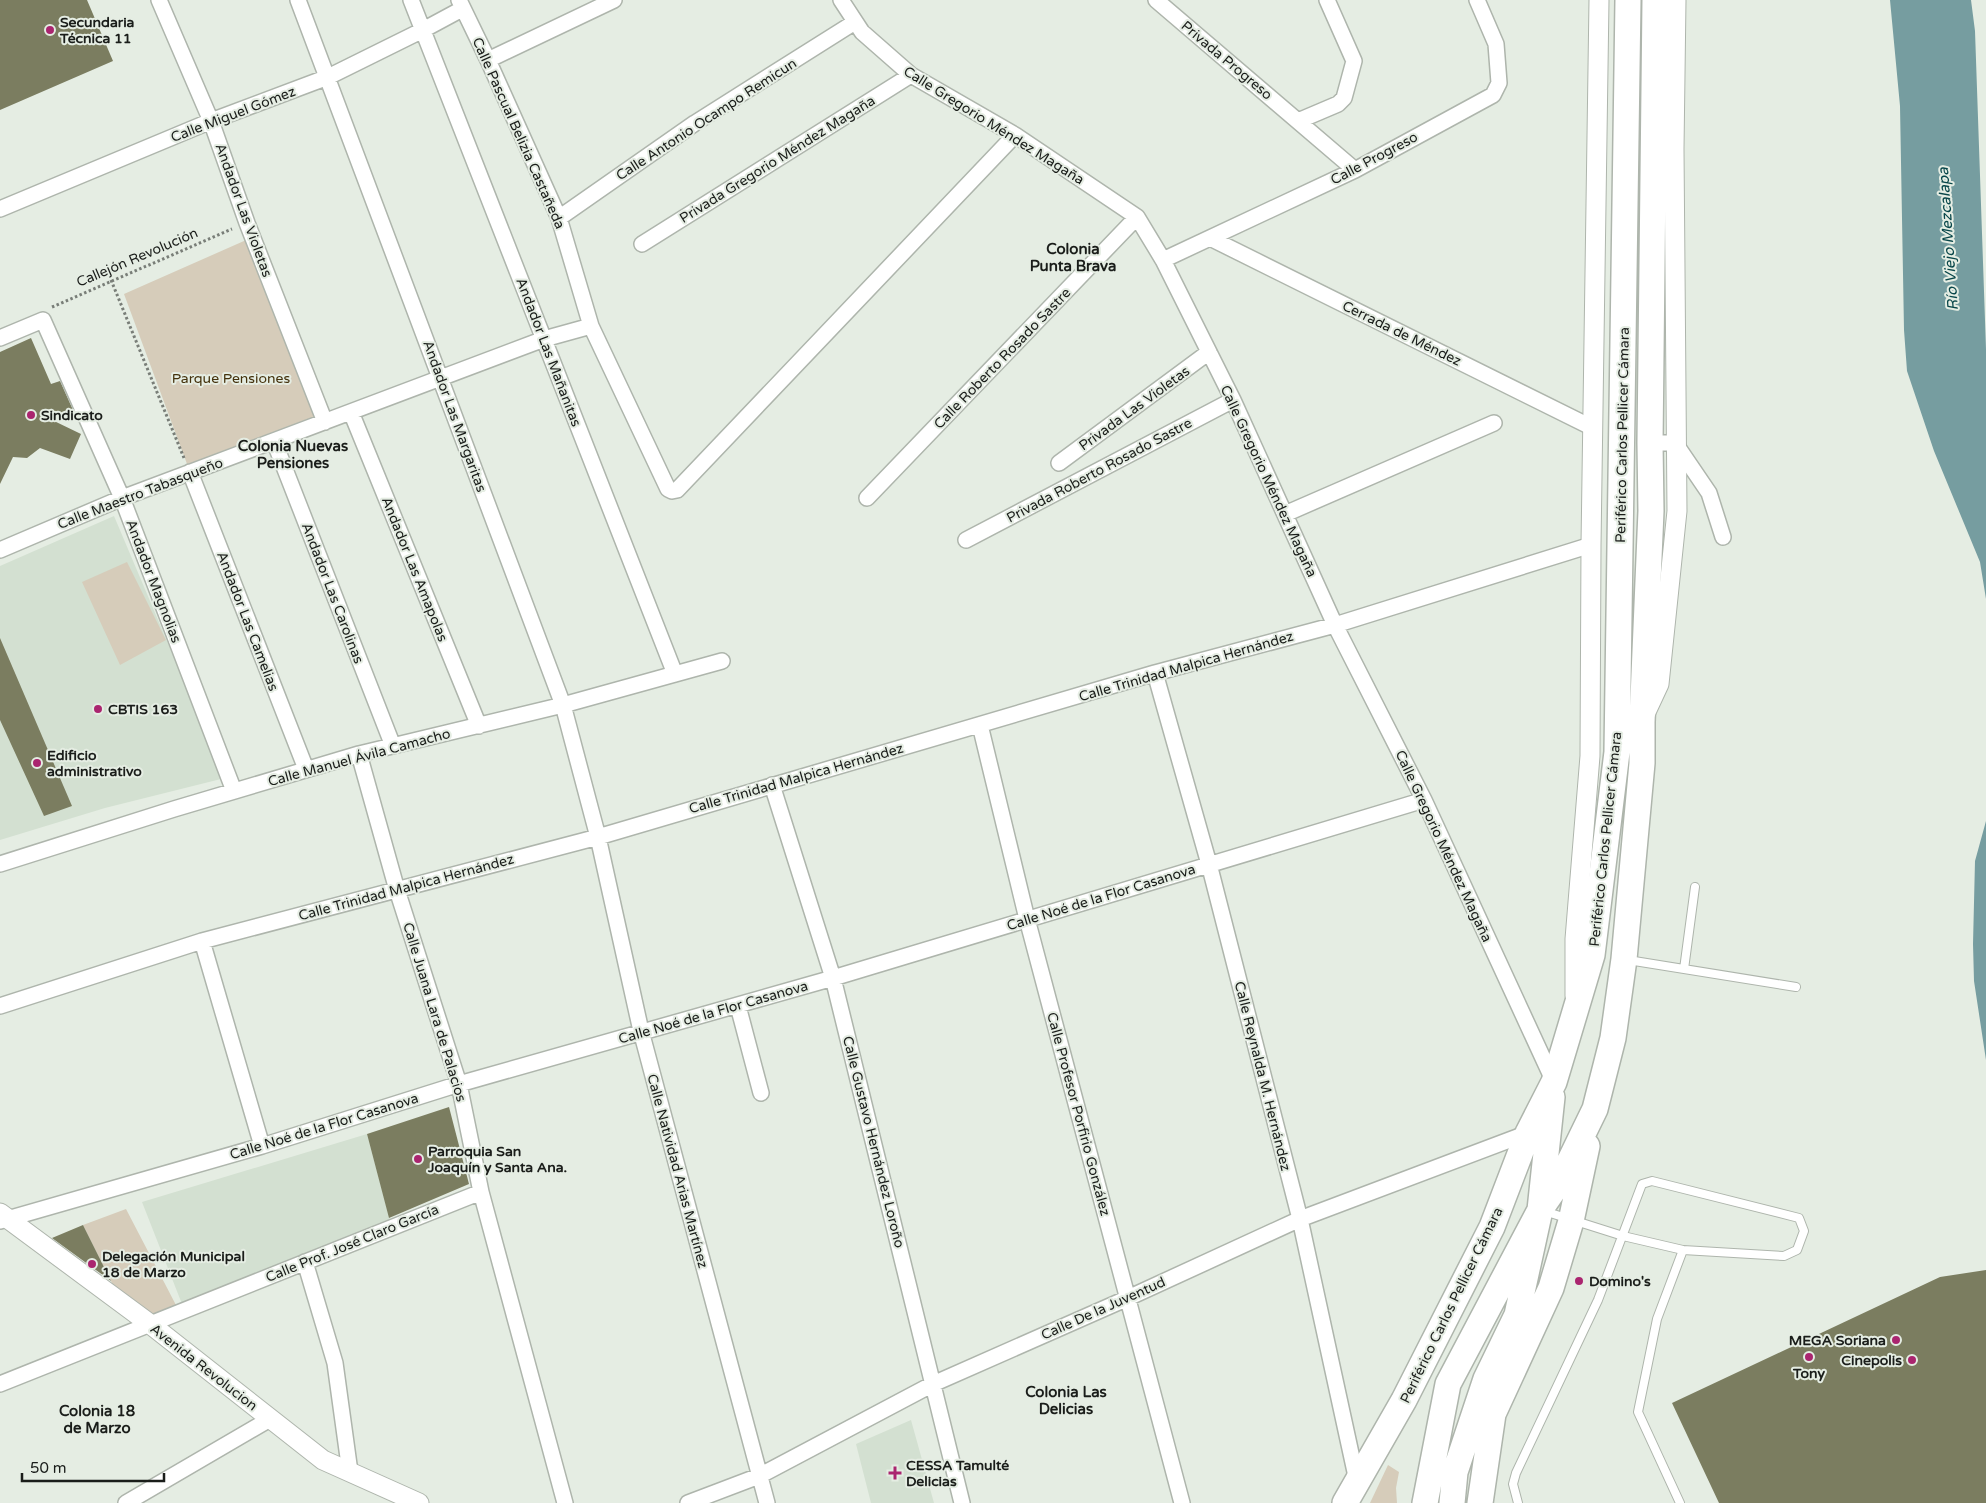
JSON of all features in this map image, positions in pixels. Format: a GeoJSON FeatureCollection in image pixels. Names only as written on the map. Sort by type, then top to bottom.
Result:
{"type":"FeatureCollection","features":[{"type":"Feature","properties":{"kind":"main road","name":"Periférico Carlos Pellicer Cámara"},"geometry":{"type":"LineString","coordinates":[[1346,1503],[1404,1400],[1492,1227],[1528,1133],[1554,1082],[1592,955],[1617,752],[1628,0]]}},
{"type":"Feature","properties":{"kind":"main road","name":"Periférico Carlos Pellicer Cámara"},"geometry":{"type":"LineString","coordinates":[[1425,1503],[1448,1384],[1540,1210],[1560,1181],[1595,1109],[1612,1038],[1624,959],[1642,763],[1642,722],[1652,511],[1650,443],[1655,0]]}},
{"type":"Feature","properties":{"kind":"main road"},"geometry":{"type":"LineString","coordinates":[[1452,1503],[1455,1472],[1486,1379],[1517,1315],[1540,1210],[1554,1082]]}},
{"type":"Feature","properties":{"kind":"main road"},"geometry":{"type":"LineString","coordinates":[[1480,1503],[1493,1414],[1551,1288],[1571,1220],[1595,1109]]}},
{"type":"Feature","properties":{"kind":"street","name":"Andador Las Violetas"},"geometry":{"type":"LineString","coordinates":[[159,0],[211,121],[247,223],[326,422]]}},
{"type":"Feature","properties":{"kind":"street","name":"Andador Las Margaritas"},"geometry":{"type":"LineString","coordinates":[[298,0],[442,379],[562,706],[598,837]]}},
{"type":"Feature","properties":{"kind":"street","name":"Andador Las Mañanitas"},"geometry":{"type":"LineString","coordinates":[[411,0],[676,674]]}},
{"type":"Feature","properties":{"kind":"street"},"geometry":{"type":"LineString","coordinates":[[488,60],[614,0]]}},
{"type":"Feature","properties":{"kind":"street","name":"Calle Gregorio Méndez Magaña"},"geometry":{"type":"LineString","coordinates":[[841,0],[862,32],[911,75],[1015,135],[1137,217],[1163,260],[1233,400],[1335,625],[1424,800],[1554,1082]]}},
{"type":"Feature","properties":{"kind":"street","name":"Privada Progreso"},"geometry":{"type":"LineString","coordinates":[[1156,0],[1355,170]]}},
{"type":"Feature","properties":{"kind":"street"},"geometry":{"type":"LineString","coordinates":[[1298,121],[1338,104],[1344,98],[1354,61],[1326,0]]}},
{"type":"Feature","properties":{"kind":"street","name":"Calle Progreso"},"geometry":{"type":"LineString","coordinates":[[1163,260],[1355,170],[1493,95],[1499,83],[1496,44],[1477,0]]}},
{"type":"Feature","properties":{"kind":"street"},"geometry":{"type":"LineString","coordinates":[[1575,1008],[1575,939],[1590,756],[1591,545],[1599,0]]}},
{"type":"Feature","properties":{"kind":"street"},"geometry":{"type":"LineString","coordinates":[[1642,722],[1660,684],[1677,511],[1674,148],[1676,0]]}},
{"type":"Feature","properties":{"kind":"street","name":"Calle Miguel Gómez"},"geometry":{"type":"LineString","coordinates":[[0,209],[211,121],[328,77],[422,30],[460,4]]}},
{"type":"Feature","properties":{"kind":"street","name":"Calle Pascual Belizia Castañeda"},"geometry":{"type":"LineString","coordinates":[[460,4],[488,60],[559,218],[591,326],[668,489],[672,491],[677,490],[1015,135]]}},
{"type":"Feature","properties":{"kind":"street","name":"Calle Antonio Ocampo Remicun"},"geometry":{"type":"LineString","coordinates":[[559,218],[695,124],[855,22]]}},
{"type":"Feature","properties":{"kind":"street","name":"Privada Gregorio Méndez Magaña"},"geometry":{"type":"LineString","coordinates":[[642,244],[911,75]]}},
{"type":"Feature","properties":{"kind":"street","name":"Calle Roberto Rosado Sastre"},"geometry":{"type":"LineString","coordinates":[[867,498],[1137,217]]}},
{"type":"Feature","properties":{"kind":"street","name":"Cerrada de Méndez"},"geometry":{"type":"LineString","coordinates":[[1210,238],[1593,428]]}},
{"type":"Feature","properties":{"kind":"street"},"geometry":{"type":"LineString","coordinates":[[0,338],[43,320]]}},
{"type":"Feature","properties":{"kind":"street","name":"Andador Magnolias"},"geometry":{"type":"LineString","coordinates":[[43,320],[122,498],[234,791]]}},
{"type":"Feature","properties":{"kind":"street","name":"Calle Maestro Tabasqueño"},"geometry":{"type":"LineString","coordinates":[[0,550],[122,498],[190,472],[442,379],[544,339],[591,326]]}},
{"type":"Feature","properties":{"kind":"street","name":"Privada Las Violetas"},"geometry":{"type":"LineString","coordinates":[[1058,463],[1209,352]]}},
{"type":"Feature","properties":{"kind":"street","name":"Privada Roberto Rosado Sastre"},"geometry":{"type":"LineString","coordinates":[[966,540],[1233,400]]}},
{"type":"Feature","properties":{"kind":"street","name":"Andador Las Amapolas"},"geometry":{"type":"LineString","coordinates":[[352,412],[479,726]]}},
{"type":"Feature","properties":{"kind":"street"},"geometry":{"type":"LineString","coordinates":[[1285,514],[1494,423]]}},
{"type":"Feature","properties":{"kind":"street","name":"Andador Las Carolinas"},"geometry":{"type":"LineString","coordinates":[[274,441],[393,746]]}},
{"type":"Feature","properties":{"kind":"street"},"geometry":{"type":"LineString","coordinates":[[1650,443],[1675,443]]}},
{"type":"Feature","properties":{"kind":"street"},"geometry":{"type":"LineString","coordinates":[[1675,443],[1709,493],[1723,538]]}},
{"type":"Feature","properties":{"kind":"street","name":"Andador Las Camelias"},"geometry":{"type":"LineString","coordinates":[[190,472],[306,769]]}},
{"type":"Feature","properties":{"kind":"street"},"geometry":{"type":"LineString","coordinates":[[1652,511],[1677,511]]}},
{"type":"Feature","properties":{"kind":"street","name":"Calle Trinidad Malpica Hernández"},"geometry":{"type":"LineString","coordinates":[[0,1006],[202,941],[598,837],[1155,673],[1335,625],[1591,545]]}},
{"type":"Feature","properties":{"kind":"street","name":"Calle Manuel Ávila Camacho"},"geometry":{"type":"LineString","coordinates":[[0,864],[359,754],[562,706],[722,661]]}},
{"type":"Feature","properties":{"kind":"street","name":"Calle Reynalda M. Hernández"},"geometry":{"type":"LineString","coordinates":[[1155,673],[1209,864],[1300,1219],[1357,1482]]}},
{"type":"Feature","properties":{"kind":"street","name":"Calle Profesor Porfirio González"},"geometry":{"type":"LineString","coordinates":[[980,725],[1027,919],[1182,1503]]}},
{"type":"Feature","properties":{"kind":"street","name":"Calle Juana Lara de Palacios"},"geometry":{"type":"LineString","coordinates":[[359,754],[398,890],[459,1084],[481,1192],[565,1503]]}},
{"type":"Feature","properties":{"kind":"street","name":"Calle Gustavo Hernández Loroño"},"geometry":{"type":"LineString","coordinates":[[772,785],[833,978],[962,1503]]}},
{"type":"Feature","properties":{"kind":"street","name":"Calle Noé de la Flor Casanova"},"geometry":{"type":"LineString","coordinates":[[2,1217],[262,1146],[459,1084],[738,1006],[1424,800]]}},
{"type":"Feature","properties":{"kind":"street","name":"Calle Natividad Arias Martínez"},"geometry":{"type":"LineString","coordinates":[[598,837],[641,1032],[766,1503]]}},
{"type":"Feature","properties":{"kind":"street"},"geometry":{"type":"LineString","coordinates":[[202,941],[262,1146]]}},
{"type":"Feature","properties":{"kind":"street"},"geometry":{"type":"LineString","coordinates":[[738,1006],[761,1092]]}},
{"type":"Feature","properties":{"kind":"street","name":"Calle De la Juventud"},"geometry":{"type":"LineString","coordinates":[[688,1503],[759,1476],[933,1384],[1128,1298],[1300,1219],[1528,1133]]}},
{"type":"Feature","properties":{"kind":"street","name":"Calle Prof. José Claro García"},"geometry":{"type":"LineString","coordinates":[[0,1384],[481,1192]]}},
{"type":"Feature","properties":{"kind":"street","name":"Avenida Revolucion"},"geometry":{"type":"LineString","coordinates":[[2,1217],[150,1324],[323,1460],[419,1503]]}},
{"type":"Feature","properties":{"kind":"street"},"geometry":{"type":"LineString","coordinates":[[305,1262],[335,1363],[350,1472]]}},
{"type":"Feature","properties":{"kind":"street"},"geometry":{"type":"LineString","coordinates":[[126,1503],[270,1419]]}},
{"type":"Feature","properties":{"kind":"lane"},"geometry":{"type":"LineString","coordinates":[[1684,969],[1695,887]]}},
{"type":"Feature","properties":{"kind":"lane"},"geometry":{"type":"LineString","coordinates":[[1624,959],[1796,987]]}},
{"type":"Feature","properties":{"kind":"lane"},"geometry":{"type":"LineString","coordinates":[[1518,1503],[1513,1484],[1516,1473],[1598,1300],[1623,1236],[1642,1184],[1652,1181],[1799,1218],[1804,1231],[1797,1250],[1784,1256],[1683,1250],[1623,1236],[1540,1210]]}},
{"type":"Feature","properties":{"kind":"lane"},"geometry":{"type":"LineString","coordinates":[[1680,1503],[1638,1412],[1657,1319],[1683,1250]]}},
{"type":"Feature","properties":{"kind":"path","name":"Callejón Revolución"},"geometry":{"type":"LineString","coordinates":[[43,320],[49,308],[247,223]]}},
{"type":"Feature","properties":{"kind":"path"},"geometry":{"type":"LineString","coordinates":[[111,280],[190,472]]}},
{"type":"Feature","properties":{"kind":"shaded area","name":"CBTIS 163"},"geometry":{"type":"Polygon","coordinates":[[[114,516],[225,778],[105,808],[0,840],[0,566],[114,516]]]}},
{"type":"Feature","properties":{"kind":"shaded area"},"geometry":{"type":"Polygon","coordinates":[[[367,1134],[390,1220],[264,1273],[182,1304],[142,1202],[367,1134]]]}},
{"type":"Feature","properties":{"kind":"shaded area","name":"CESSA Tamulté Delicias"},"geometry":{"type":"Polygon","coordinates":[[[911,1420],[934,1503],[871,1503],[856,1444],[911,1420]]]}},
{"type":"Feature","properties":{"kind":"green space","name":"Parque Pensiones"},"geometry":{"type":"Polygon","coordinates":[[[253,237],[325,422],[190,472],[124,294],[253,237]]]}},
{"type":"Feature","properties":{"kind":"green space"},"geometry":{"type":"Polygon","coordinates":[[[127,562],[166,640],[120,665],[82,582],[127,562]]]}},
{"type":"Feature","properties":{"kind":"green space"},"geometry":{"type":"Polygon","coordinates":[[[126,1209],[177,1307],[155,1317],[115,1289],[83,1225],[126,1209]]]}},
{"type":"Feature","properties":{"kind":"green space"},"geometry":{"type":"Polygon","coordinates":[[[1388,1465],[1399,1472],[1396,1488],[1397,1503],[1370,1503],[1388,1465]]]}},
{"type":"Feature","properties":{"kind":"water","name":"Río Viejo Mezcalapa"},"geometry":{"type":"Polygon","coordinates":[[[1890,0],[1971,0],[1975,31],[1986,349],[1986,599],[1980,562],[1934,451],[1907,371],[1904,330],[1900,106],[1890,0]]]}},
{"type":"Feature","properties":{"kind":"water"},"geometry":{"type":"Polygon","coordinates":[[[1986,821],[1986,1060],[1974,981],[1973,944],[1975,861],[1986,821]]]}},
{"type":"Feature","properties":{"kind":"building","name":"Secundaria Técnica 11"},"geometry":{"type":"Polygon","coordinates":[[[0,0],[87,0],[113,61],[0,110],[0,0]]]}},
{"type":"Feature","properties":{"kind":"building","name":"Sindicato"},"geometry":{"type":"Polygon","coordinates":[[[31,338],[51,384],[60,381],[73,410],[52,420],[81,434],[70,459],[40,448],[27,458],[13,457],[0,484],[0,352],[31,338]]]}},
{"type":"Feature","properties":{"kind":"building","name":"Edificio administrativo"},"geometry":{"type":"Polygon","coordinates":[[[0,638],[72,806],[44,816],[0,720],[0,638]]]}},
{"type":"Feature","properties":{"kind":"building","name":"Parroquia San Joaquín y Santa Ana."},"geometry":{"type":"Polygon","coordinates":[[[449,1107],[469,1184],[389,1218],[367,1134],[449,1107]]]}},
{"type":"Feature","properties":{"kind":"building","name":"Delegación Municipal 18 de Marzo"},"geometry":{"type":"Polygon","coordinates":[[[83,1225],[111,1281],[52,1238],[83,1225]]]}},
{"type":"Feature","properties":{"kind":"building","name":"MEGA Soriana"},"geometry":{"type":"Polygon","coordinates":[[[1986,1270],[1986,1503],[1719,1503],[1672,1403],[1940,1277],[1986,1270]]]}},
{"type":"Feature","properties":{"kind":"place","name":"Secundaria Técnica 11"},"geometry":{"type":"Point","coordinates":[50,30]}},
{"type":"Feature","properties":{"kind":"place","name":"Sindicato"},"geometry":{"type":"Point","coordinates":[31,415]}},
{"type":"Feature","properties":{"kind":"place","name":"CBTIS 163"},"geometry":{"type":"Point","coordinates":[98,709]}},
{"type":"Feature","properties":{"kind":"place","name":"Edificio administrativo"},"geometry":{"type":"Point","coordinates":[37,763]}},
{"type":"Feature","properties":{"kind":"place","name":"Parroquia San Joaquín y Santa Ana."},"geometry":{"type":"Point","coordinates":[418,1159]}},
{"type":"Feature","properties":{"kind":"place","name":"Delegación Municipal 18 de Marzo"},"geometry":{"type":"Point","coordinates":[92,1264]}},
{"type":"Feature","properties":{"kind":"place","name":"Domino's"},"geometry":{"type":"Point","coordinates":[1579,1281]}},
{"type":"Feature","properties":{"kind":"place","name":"MEGA Soriana"},"geometry":{"type":"Point","coordinates":[1896,1340]}},
{"type":"Feature","properties":{"kind":"place","name":"Tony"},"geometry":{"type":"Point","coordinates":[1809,1357]}},
{"type":"Feature","properties":{"kind":"place","name":"Cinepolis"},"geometry":{"type":"Point","coordinates":[1912,1360]}},
{"type":"Feature","properties":{"kind":"place","name":"CESSA Tamulté Delicias"},"geometry":{"type":"Point","coordinates":[895,1473]}},
{"type":"Feature","properties":{"kind":"district","name":"Colonia Punta Brava"},"geometry":{"type":"Point","coordinates":[1073,258]}},
{"type":"Feature","properties":{"kind":"district","name":"Colonia Nuevas Pensiones"},"geometry":{"type":"Point","coordinates":[293,454]}},
{"type":"Feature","properties":{"kind":"district","name":"Colonia Las Delicias"},"geometry":{"type":"Point","coordinates":[1066,1400]}},
{"type":"Feature","properties":{"kind":"district","name":"Colonia 18 de Marzo"},"geometry":{"type":"Point","coordinates":[97,1420]}}]}
